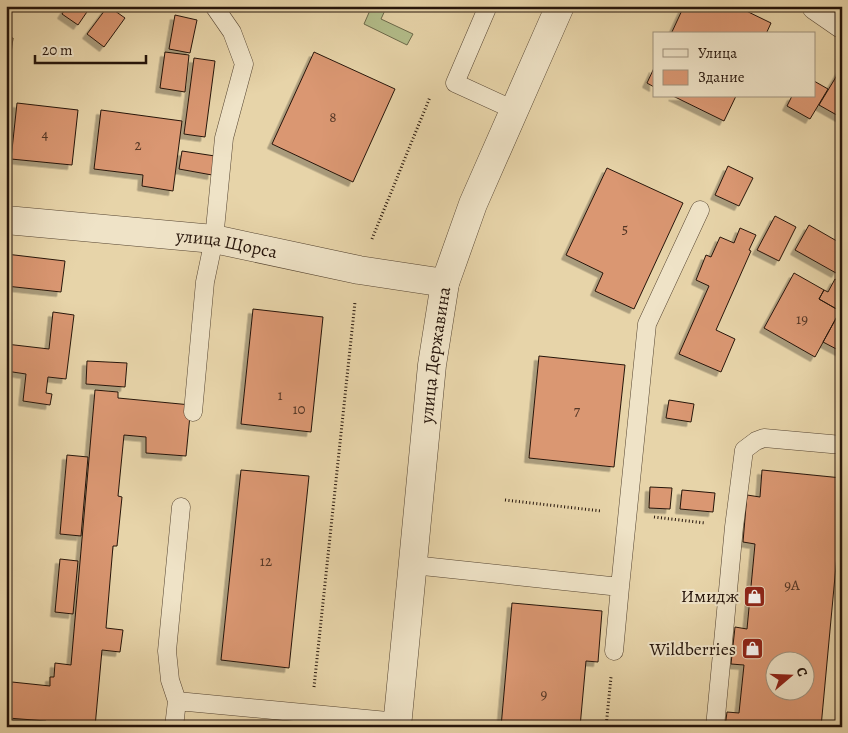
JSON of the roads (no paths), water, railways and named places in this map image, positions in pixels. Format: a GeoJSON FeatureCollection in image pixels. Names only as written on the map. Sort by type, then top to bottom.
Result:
{"type":"FeatureCollection","features":[{"type":"Feature","properties":{"kind":"street","name":"улица Державина"},"geometry":{"type":"LineString","coordinates":[[398,724],[432,365],[445,282],[473,204],[560,6]]}},
{"type":"Feature","properties":{"kind":"street"},"geometry":{"type":"LineString","coordinates":[[816,6],[842,24]]}},
{"type":"Feature","properties":{"kind":"street","name":"улица Щорса"},"geometry":{"type":"LineString","coordinates":[[6,220],[214,239],[359,270],[445,282]]}},
{"type":"Feature","properties":{"kind":"lane"},"geometry":{"type":"LineString","coordinates":[[193,412],[205,282],[214,239],[224,138],[244,64],[232,32],[214,6]]}},
{"type":"Feature","properties":{"kind":"lane"},"geometry":{"type":"LineString","coordinates":[[488,6],[455,83],[514,110]]}},
{"type":"Feature","properties":{"kind":"lane"},"geometry":{"type":"LineString","coordinates":[[614,651],[647,324],[700,210]]}},
{"type":"Feature","properties":{"kind":"lane"},"geometry":{"type":"LineString","coordinates":[[715,727],[734,527],[744,450],[756,441],[764,438],[842,445]]}},
{"type":"Feature","properties":{"kind":"lane"},"geometry":{"type":"LineString","coordinates":[[174,727],[177,701],[170,680],[167,651],[181,507]]}},
{"type":"Feature","properties":{"kind":"lane"},"geometry":{"type":"LineString","coordinates":[[413,565],[620,587]]}},
{"type":"Feature","properties":{"kind":"lane"},"geometry":{"type":"LineString","coordinates":[[177,701],[398,724]]}},
{"type":"Feature","properties":{"kind":"place","name":"Имидж"},"geometry":{"type":"Point","coordinates":[755,596]}},
{"type":"Feature","properties":{"kind":"place","name":"Wildberries"},"geometry":{"type":"Point","coordinates":[752,649]}}]}
